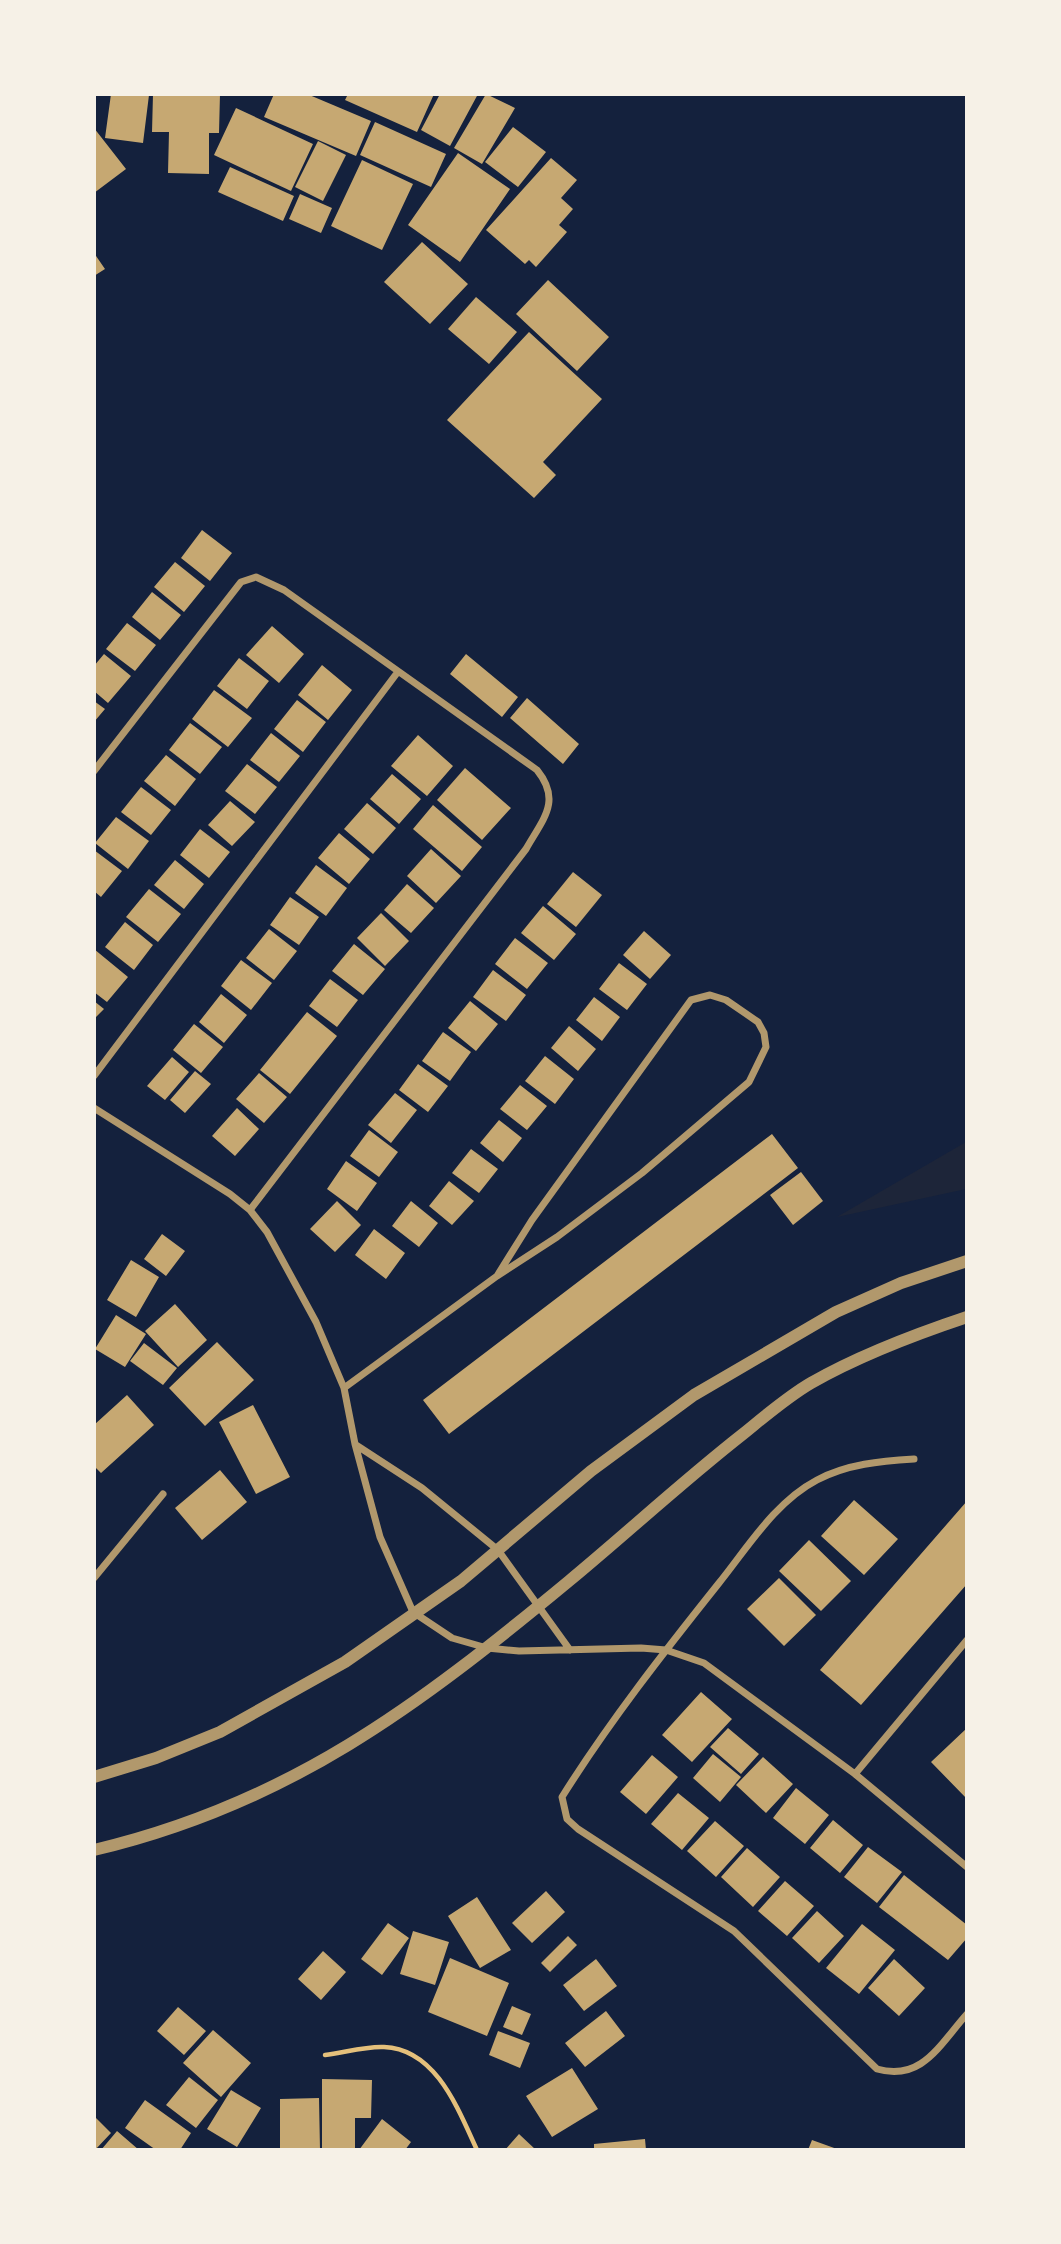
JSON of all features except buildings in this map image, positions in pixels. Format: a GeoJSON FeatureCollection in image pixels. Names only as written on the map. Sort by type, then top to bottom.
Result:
{"type":"FeatureCollection","features":[{"type":"Feature","properties":{"kind":"street"},"geometry":{"type":"LineString","coordinates":[[94,771],[241,582],[256,577],[284,590],[397,673],[537,770],[547,782],[551,798],[547,812],[526,849],[250,1210]]}},
{"type":"Feature","properties":{"kind":"street"},"geometry":{"type":"LineString","coordinates":[[94,1076],[397,673]]}},
{"type":"Feature","properties":{"kind":"street"},"geometry":{"type":"LineString","coordinates":[[344,1388],[497,1276],[557,1237],[642,1173],[749,1082],[766,1047],[764,1033],[752,1016],[710,995],[691,1000],[532,1220],[497,1276]]}},
{"type":"Feature","properties":{"kind":"street"},"geometry":{"type":"LineString","coordinates":[[94,1108],[142,1140],[174,1155],[250,1210],[267,1232],[316,1322],[344,1388],[355,1444],[380,1537],[413,1612],[452,1638],[487,1648],[666,1650],[687,1655],[726,1676],[855,1774],[967,1867]]}},
{"type":"Feature","properties":{"kind":"street"},"geometry":{"type":"LineString","coordinates":[[94,1777],[156,1758],[220,1732],[345,1662],[413,1612],[430,1604],[649,1426],[740,1366],[836,1312],[901,1283],[967,1261]]}},
{"type":"Feature","properties":{"kind":"street"},"geometry":{"type":"LineString","coordinates":[[94,1850],[184,1826],[294,1778],[388,1721],[487,1648],[710,1459],[809,1385],[884,1347],[967,1317]]}},
{"type":"Feature","properties":{"kind":"street"},"geometry":{"type":"LineString","coordinates":[[355,1444],[422,1488],[498,1550],[570,1650]]}},
{"type":"Feature","properties":{"kind":"street"},"geometry":{"type":"LineString","coordinates":[[914,1459],[877,1462],[840,1470],[800,1491],[776,1510],[666,1650],[562,1797],[567,1819],[596,1843],[734,1931],[877,2069],[902,2073],[918,2066],[967,2014]]}},
{"type":"Feature","properties":{"kind":"street"},"geometry":{"type":"LineString","coordinates":[[94,1578],[163,1494]]}},
{"type":"Feature","properties":{"kind":"street"},"geometry":{"type":"LineString","coordinates":[[855,1774],[967,1640]]}},
{"type":"Feature","properties":{"kind":"path"},"geometry":{"type":"LineString","coordinates":[[324,2055],[384,2046],[417,2056],[443,2083],[477,2150]]}},
{"type":"Feature","properties":{"kind":"shaded area"},"geometry":{"type":"Polygon","coordinates":[[[966,1142],[966,1189],[837,1217],[966,1142]]]}}]}
